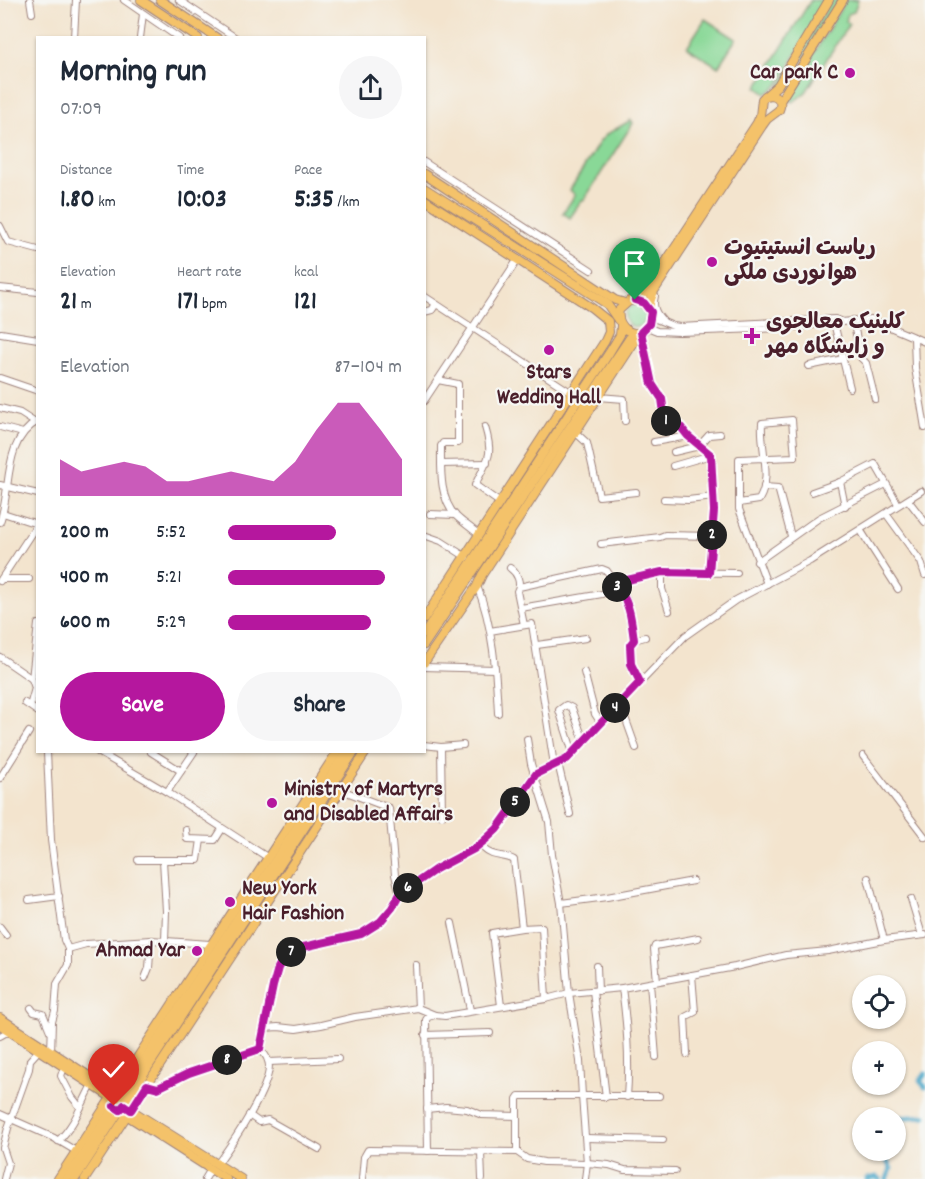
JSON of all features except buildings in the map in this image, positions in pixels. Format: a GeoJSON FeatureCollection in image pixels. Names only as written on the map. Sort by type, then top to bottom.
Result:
{"type":"FeatureCollection","features":[{"type":"Feature","properties":{"kind":"main road"},"geometry":{"type":"LineString","coordinates":[[141,0],[195,36]]}},
{"type":"Feature","properties":{"kind":"main road"},"geometry":{"type":"LineString","coordinates":[[160,0],[214,36]]}},
{"type":"Feature","properties":{"kind":"main road"},"geometry":{"type":"LineString","coordinates":[[640,301],[757,123],[760,106],[765,96],[778,85],[829,0]]}},
{"type":"Feature","properties":{"kind":"main road"},"geometry":{"type":"LineString","coordinates":[[426,660],[477,586],[633,344],[650,313],[654,291],[762,126],[779,110],[780,101],[843,0]]}},
{"type":"Feature","properties":{"kind":"main road"},"geometry":{"type":"LineString","coordinates":[[765,96],[776,96],[780,101]]}},
{"type":"Feature","properties":{"kind":"main road"},"geometry":{"type":"LineString","coordinates":[[760,106],[764,112],[774,114]]}},
{"type":"Feature","properties":{"kind":"main road"},"geometry":{"type":"LineString","coordinates":[[426,175],[615,300],[625,303]]}},
{"type":"Feature","properties":{"kind":"main road"},"geometry":{"type":"LineString","coordinates":[[426,189],[607,304],[620,323],[640,331]]}},
{"type":"Feature","properties":{"kind":"main road"},"geometry":{"type":"LineString","coordinates":[[426,200],[603,316],[610,327],[605,341],[426,617]]}},
{"type":"Feature","properties":{"kind":"main road"},"geometry":{"type":"LineString","coordinates":[[581,301],[586,292]]}},
{"type":"Feature","properties":{"kind":"main road"},"geometry":{"type":"LineString","coordinates":[[426,631],[620,335],[619,310],[625,303],[633,300],[640,301],[650,313]]}},
{"type":"Feature","properties":{"kind":"main road"},"geometry":{"type":"LineString","coordinates":[[426,642],[640,331]]}},
{"type":"Feature","properties":{"kind":"main road"},"geometry":{"type":"LineString","coordinates":[[85,1179],[120,1105],[210,944],[335,753]]}},
{"type":"Feature","properties":{"kind":"main road"},"geometry":{"type":"LineString","coordinates":[[75,1179],[345,753]]}},
{"type":"Feature","properties":{"kind":"main road"},"geometry":{"type":"LineString","coordinates":[[67,1179],[120,1105],[353,753]]}},
{"type":"Feature","properties":{"kind":"main road"},"geometry":{"type":"LineString","coordinates":[[58,1179],[76,1151],[120,1105],[147,1085],[365,753]]}},
{"type":"Feature","properties":{"kind":"main road"},"geometry":{"type":"LineString","coordinates":[[0,1018],[51,1052],[120,1105],[241,1179]]}},
{"type":"Feature","properties":{"kind":"main road"},"geometry":{"type":"LineString","coordinates":[[0,1025],[92,1084],[226,1179]]}},
{"type":"Feature","properties":{"kind":"street"},"geometry":{"type":"LineString","coordinates":[[30,0],[32,13]]}},
{"type":"Feature","properties":{"kind":"street"},"geometry":{"type":"LineString","coordinates":[[74,36],[76,0]]}},
{"type":"Feature","properties":{"kind":"street"},"geometry":{"type":"LineString","coordinates":[[124,0],[176,36]]}},
{"type":"Feature","properties":{"kind":"street"},"geometry":{"type":"LineString","coordinates":[[179,0],[233,36]]}},
{"type":"Feature","properties":{"kind":"street"},"geometry":{"type":"LineString","coordinates":[[140,36],[143,14]]}},
{"type":"Feature","properties":{"kind":"street"},"geometry":{"type":"LineString","coordinates":[[426,163],[591,270]]}},
{"type":"Feature","properties":{"kind":"street"},"geometry":{"type":"LineString","coordinates":[[0,226],[8,242],[36,249]]}},
{"type":"Feature","properties":{"kind":"street"},"geometry":{"type":"LineString","coordinates":[[426,397],[518,259]]}},
{"type":"Feature","properties":{"kind":"street"},"geometry":{"type":"LineString","coordinates":[[666,324],[656,314],[654,301],[656,292],[667,272]]}},
{"type":"Feature","properties":{"kind":"street"},"geometry":{"type":"LineString","coordinates":[[0,288],[36,292]]}},
{"type":"Feature","properties":{"kind":"street"},"geometry":{"type":"LineString","coordinates":[[426,297],[572,393]]}},
{"type":"Feature","properties":{"kind":"street"},"geometry":{"type":"LineString","coordinates":[[426,312],[432,310],[436,304]]}},
{"type":"Feature","properties":{"kind":"street"},"geometry":{"type":"LineString","coordinates":[[650,313],[666,324],[680,327],[835,318],[842,322]]}},
{"type":"Feature","properties":{"kind":"street"},"geometry":{"type":"LineString","coordinates":[[709,573],[714,497],[711,455],[688,436],[676,421],[665,420],[662,399],[652,384],[640,331],[680,332],[784,328],[871,319],[925,342]]}},
{"type":"Feature","properties":{"kind":"street"},"geometry":{"type":"LineString","coordinates":[[853,320],[861,358],[866,363],[875,399]]}},
{"type":"Feature","properties":{"kind":"street"},"geometry":{"type":"LineString","coordinates":[[834,323],[850,388]]}},
{"type":"Feature","properties":{"kind":"street"},"geometry":{"type":"LineString","coordinates":[[1,333],[36,339]]}},
{"type":"Feature","properties":{"kind":"street"},"geometry":{"type":"LineString","coordinates":[[914,337],[915,368],[925,428]]}},
{"type":"Feature","properties":{"kind":"street"},"geometry":{"type":"LineString","coordinates":[[808,366],[843,359]]}},
{"type":"Feature","properties":{"kind":"street"},"geometry":{"type":"LineString","coordinates":[[0,378],[36,390]]}},
{"type":"Feature","properties":{"kind":"street"},"geometry":{"type":"LineString","coordinates":[[438,380],[458,384],[458,443],[442,444],[441,464],[444,493],[455,515],[479,535]]}},
{"type":"Feature","properties":{"kind":"street"},"geometry":{"type":"LineString","coordinates":[[599,396],[624,399],[625,421]]}},
{"type":"Feature","properties":{"kind":"street"},"geometry":{"type":"LineString","coordinates":[[0,408],[20,413],[36,422],[23,433],[12,455],[4,486],[0,522]]}},
{"type":"Feature","properties":{"kind":"street"},"geometry":{"type":"LineString","coordinates":[[740,502],[759,500],[764,487],[766,473],[764,458],[762,423],[792,420],[795,457],[764,458],[739,459],[739,509],[767,584]]}},
{"type":"Feature","properties":{"kind":"street"},"geometry":{"type":"LineString","coordinates":[[0,427],[23,433]]}},
{"type":"Feature","properties":{"kind":"street"},"geometry":{"type":"LineString","coordinates":[[485,427],[490,444],[489,458],[475,485],[499,502]]}},
{"type":"Feature","properties":{"kind":"street"},"geometry":{"type":"LineString","coordinates":[[575,432],[587,443],[599,495],[636,492]]}},
{"type":"Feature","properties":{"kind":"street"},"geometry":{"type":"LineString","coordinates":[[674,452],[699,446],[709,435],[720,434]]}},
{"type":"Feature","properties":{"kind":"street"},"geometry":{"type":"LineString","coordinates":[[654,442],[688,436]]}},
{"type":"Feature","properties":{"kind":"street"},"geometry":{"type":"LineString","coordinates":[[673,466],[711,455]]}},
{"type":"Feature","properties":{"kind":"street"},"geometry":{"type":"LineString","coordinates":[[441,464],[487,463]]}},
{"type":"Feature","properties":{"kind":"street"},"geometry":{"type":"LineString","coordinates":[[812,492],[840,482],[875,464],[898,504]]}},
{"type":"Feature","properties":{"kind":"street"},"geometry":{"type":"LineString","coordinates":[[840,482],[845,506]]}},
{"type":"Feature","properties":{"kind":"street"},"geometry":{"type":"LineString","coordinates":[[757,562],[819,518],[886,484]]}},
{"type":"Feature","properties":{"kind":"street"},"geometry":{"type":"LineString","coordinates":[[4,486],[36,494]]}},
{"type":"Feature","properties":{"kind":"street"},"geometry":{"type":"LineString","coordinates":[[764,487],[778,488],[791,536]]}},
{"type":"Feature","properties":{"kind":"street"},"geometry":{"type":"LineString","coordinates":[[218,1163],[249,1115],[267,1080],[269,1062],[260,1049],[273,986],[278,968],[285,955],[299,948],[361,934],[380,922],[400,894],[436,869],[474,849],[497,829],[536,774],[567,759],[685,636],[736,600],[861,531],[886,515],[898,504],[921,491]]}},
{"type":"Feature","properties":{"kind":"street"},"geometry":{"type":"LineString","coordinates":[[664,499],[688,500],[714,497]]}},
{"type":"Feature","properties":{"kind":"street"},"geometry":{"type":"LineString","coordinates":[[908,500],[925,522]]}},
{"type":"Feature","properties":{"kind":"street"},"geometry":{"type":"LineString","coordinates":[[2,508],[36,524]]}},
{"type":"Feature","properties":{"kind":"street"},"geometry":{"type":"LineString","coordinates":[[430,514],[455,515]]}},
{"type":"Feature","properties":{"kind":"street"},"geometry":{"type":"LineString","coordinates":[[886,515],[921,562],[925,575]]}},
{"type":"Feature","properties":{"kind":"street"},"geometry":{"type":"LineString","coordinates":[[1,580],[36,526]]}},
{"type":"Feature","properties":{"kind":"street"},"geometry":{"type":"LineString","coordinates":[[861,531],[898,589]]}},
{"type":"Feature","properties":{"kind":"street"},"geometry":{"type":"LineString","coordinates":[[601,544],[665,535],[712,536]]}},
{"type":"Feature","properties":{"kind":"street"},"geometry":{"type":"LineString","coordinates":[[426,536],[441,541],[466,557]]}},
{"type":"Feature","properties":{"kind":"street"},"geometry":{"type":"LineString","coordinates":[[510,568],[516,573],[524,625]]}},
{"type":"Feature","properties":{"kind":"street"},"geometry":{"type":"LineString","coordinates":[[519,588],[602,569],[607,571],[626,598],[634,640]]}},
{"type":"Feature","properties":{"kind":"street"},"geometry":{"type":"LineString","coordinates":[[662,572],[662,589],[669,611]]}},
{"type":"Feature","properties":{"kind":"street"},"geometry":{"type":"LineString","coordinates":[[614,583],[662,572],[737,573]]}},
{"type":"Feature","properties":{"kind":"street"},"geometry":{"type":"LineString","coordinates":[[1,580],[28,579]]}},
{"type":"Feature","properties":{"kind":"street"},"geometry":{"type":"LineString","coordinates":[[477,586],[490,631],[498,713]]}},
{"type":"Feature","properties":{"kind":"street"},"geometry":{"type":"LineString","coordinates":[[521,608],[602,594]]}},
{"type":"Feature","properties":{"kind":"street"},"geometry":{"type":"LineString","coordinates":[[490,631],[532,624],[556,764],[570,814]]}},
{"type":"Feature","properties":{"kind":"street"},"geometry":{"type":"LineString","coordinates":[[640,682],[631,664],[630,645],[634,640],[645,637]]}},
{"type":"Feature","properties":{"kind":"street"},"geometry":{"type":"LineString","coordinates":[[537,645],[586,638]]}},
{"type":"Feature","properties":{"kind":"street"},"geometry":{"type":"LineString","coordinates":[[36,642],[32,678],[36,688],[27,705],[36,711]]}},
{"type":"Feature","properties":{"kind":"street"},"geometry":{"type":"LineString","coordinates":[[0,655],[32,678]]}},
{"type":"Feature","properties":{"kind":"street"},"geometry":{"type":"LineString","coordinates":[[426,667],[495,669]]}},
{"type":"Feature","properties":{"kind":"street"},"geometry":{"type":"LineString","coordinates":[[584,672],[595,714],[601,723]]}},
{"type":"Feature","properties":{"kind":"street"},"geometry":{"type":"LineString","coordinates":[[620,703],[636,748]]}},
{"type":"Feature","properties":{"kind":"street"},"geometry":{"type":"LineString","coordinates":[[573,753],[559,710],[566,705],[572,708],[584,741]]}},
{"type":"Feature","properties":{"kind":"street"},"geometry":{"type":"LineString","coordinates":[[0,778],[29,732]]}},
{"type":"Feature","properties":{"kind":"street"},"geometry":{"type":"LineString","coordinates":[[527,739],[531,764],[536,774],[549,822],[552,855],[561,903],[569,993],[580,1061],[586,1138],[585,1179]]}},
{"type":"Feature","properties":{"kind":"street"},"geometry":{"type":"LineString","coordinates":[[426,745],[441,747],[463,745]]}},
{"type":"Feature","properties":{"kind":"street"},"geometry":{"type":"LineString","coordinates":[[441,747],[442,816]]}},
{"type":"Feature","properties":{"kind":"street"},"geometry":{"type":"LineString","coordinates":[[46,753],[51,840],[64,940],[68,949],[68,965],[57,984],[51,1052]]}},
{"type":"Feature","properties":{"kind":"street"},"geometry":{"type":"LineString","coordinates":[[100,753],[166,792],[267,857]]}},
{"type":"Feature","properties":{"kind":"street"},"geometry":{"type":"LineString","coordinates":[[153,753],[181,771]]}},
{"type":"Feature","properties":{"kind":"street"},"geometry":{"type":"LineString","coordinates":[[166,792],[193,753]]}},
{"type":"Feature","properties":{"kind":"street"},"geometry":{"type":"LineString","coordinates":[[863,756],[925,837]]}},
{"type":"Feature","properties":{"kind":"street"},"geometry":{"type":"LineString","coordinates":[[341,790],[389,808],[395,875],[400,894]]}},
{"type":"Feature","properties":{"kind":"street"},"geometry":{"type":"LineString","coordinates":[[186,830],[187,839],[215,840],[222,829]]}},
{"type":"Feature","properties":{"kind":"street"},"geometry":{"type":"LineString","coordinates":[[138,860],[198,860],[201,840]]}},
{"type":"Feature","properties":{"kind":"street"},"geometry":{"type":"LineString","coordinates":[[484,841],[484,849],[489,855],[514,860],[522,928]]}},
{"type":"Feature","properties":{"kind":"street"},"geometry":{"type":"LineString","coordinates":[[163,860],[165,941]]}},
{"type":"Feature","properties":{"kind":"street"},"geometry":{"type":"LineString","coordinates":[[868,878],[884,940]]}},
{"type":"Feature","properties":{"kind":"street"},"geometry":{"type":"LineString","coordinates":[[561,903],[693,881]]}},
{"type":"Feature","properties":{"kind":"street"},"geometry":{"type":"LineString","coordinates":[[29,900],[59,896]]}},
{"type":"Feature","properties":{"kind":"street"},"geometry":{"type":"LineString","coordinates":[[265,1028],[296,1029],[355,1017],[418,1008],[435,1015],[445,1016],[569,993],[650,983],[786,955],[828,951],[923,935],[912,899]]}},
{"type":"Feature","properties":{"kind":"street"},"geometry":{"type":"LineString","coordinates":[[452,923],[470,1010]]}},
{"type":"Feature","properties":{"kind":"street"},"geometry":{"type":"LineString","coordinates":[[0,927],[6,935]]}},
{"type":"Feature","properties":{"kind":"street"},"geometry":{"type":"LineString","coordinates":[[501,1006],[492,933],[522,928],[542,927],[546,999]]}},
{"type":"Feature","properties":{"kind":"street"},"geometry":{"type":"LineString","coordinates":[[657,981],[655,946],[698,938]]}},
{"type":"Feature","properties":{"kind":"street"},"geometry":{"type":"LineString","coordinates":[[68,949],[86,944],[151,940],[210,944]]}},
{"type":"Feature","properties":{"kind":"street"},"geometry":{"type":"LineString","coordinates":[[145,978],[149,968],[151,940]]}},
{"type":"Feature","properties":{"kind":"street"},"geometry":{"type":"LineString","coordinates":[[416,964],[418,1008]]}},
{"type":"Feature","properties":{"kind":"street"},"geometry":{"type":"LineString","coordinates":[[597,966],[596,991],[606,1097]]}},
{"type":"Feature","properties":{"kind":"street"},"geometry":{"type":"LineString","coordinates":[[687,1054],[685,1017],[695,1012],[692,975]]}},
{"type":"Feature","properties":{"kind":"street"},"geometry":{"type":"LineString","coordinates":[[650,983],[656,1057]]}},
{"type":"Feature","properties":{"kind":"street"},"geometry":{"type":"LineString","coordinates":[[622,988],[627,1028],[627,1097]]}},
{"type":"Feature","properties":{"kind":"street"},"geometry":{"type":"LineString","coordinates":[[31,1008],[34,1012],[43,1014],[52,1035]]}},
{"type":"Feature","properties":{"kind":"street"},"geometry":{"type":"LineString","coordinates":[[428,1151],[425,1035],[426,1020],[435,1015]]}},
{"type":"Feature","properties":{"kind":"street"},"geometry":{"type":"LineString","coordinates":[[0,1036],[9,1031]]}},
{"type":"Feature","properties":{"kind":"street"},"geometry":{"type":"LineString","coordinates":[[425,1035],[490,1033]]}},
{"type":"Feature","properties":{"kind":"street"},"geometry":{"type":"LineString","coordinates":[[147,1085],[158,1088],[189,1073],[260,1049]]}},
{"type":"Feature","properties":{"kind":"street"},"geometry":{"type":"LineString","coordinates":[[4,1179],[8,1163],[3,1148],[30,1060],[39,1050]]}},
{"type":"Feature","properties":{"kind":"street"},"geometry":{"type":"LineString","coordinates":[[269,1062],[338,1059]]}},
{"type":"Feature","properties":{"kind":"street"},"geometry":{"type":"LineString","coordinates":[[64,1067],[61,1076],[72,1097],[81,1107]]}},
{"type":"Feature","properties":{"kind":"street"},"geometry":{"type":"LineString","coordinates":[[58,1141],[77,1118],[92,1084]]}},
{"type":"Feature","properties":{"kind":"street"},"geometry":{"type":"LineString","coordinates":[[517,1152],[517,1099],[519,1096],[659,1096]]}},
{"type":"Feature","properties":{"kind":"street"},"geometry":{"type":"LineString","coordinates":[[428,1109],[446,1107],[467,1109],[482,1115],[517,1116]]}},
{"type":"Feature","properties":{"kind":"street"},"geometry":{"type":"LineString","coordinates":[[0,1114],[76,1151]]}},
{"type":"Feature","properties":{"kind":"street"},"geometry":{"type":"LineString","coordinates":[[249,1115],[259,1122],[267,1120],[319,1149]]}},
{"type":"Feature","properties":{"kind":"street"},"geometry":{"type":"LineString","coordinates":[[586,1138],[663,1140]]}},
{"type":"Feature","properties":{"kind":"street"},"geometry":{"type":"LineString","coordinates":[[362,1179],[364,1157],[368,1150],[517,1152],[527,1159],[544,1162],[587,1162],[625,1170],[675,1171]]}},
{"type":"Feature","properties":{"kind":"street"},"geometry":{"type":"LineString","coordinates":[[481,1152],[482,1179]]}},
{"type":"Feature","properties":{"kind":"street"},"geometry":{"type":"LineString","coordinates":[[205,1179],[211,1169]]}},
{"type":"Feature","properties":{"kind":"green space"},"geometry":{"type":"Polygon","coordinates":[[[811,0],[827,0],[778,85],[766,94],[757,87],[811,0]]]}},
{"type":"Feature","properties":{"kind":"green space"},"geometry":{"type":"Polygon","coordinates":[[[832,0],[839,0],[786,89],[780,86],[832,0]]]}},
{"type":"Feature","properties":{"kind":"green space"},"geometry":{"type":"Polygon","coordinates":[[[846,0],[858,0],[854,12],[848,14],[846,21],[849,24],[806,92],[793,102],[790,99],[790,93],[846,0]]]}},
{"type":"Feature","properties":{"kind":"green space"},"geometry":{"type":"Polygon","coordinates":[[[705,19],[736,39],[718,67],[687,47],[705,19]]]}},
{"type":"Feature","properties":{"kind":"green space"},"geometry":{"type":"Polygon","coordinates":[[[631,120],[633,123],[570,218],[563,213],[575,195],[570,190],[600,141],[607,134],[631,120]]]}},
{"type":"Feature","properties":{"kind":"green space"},"geometry":{"type":"Polygon","coordinates":[[[632,305],[640,305],[647,312],[647,320],[640,327],[632,327],[625,320],[625,312],[632,305]]]}},
{"type":"Feature","properties":{"kind":"waterway"},"geometry":{"type":"LineString","coordinates":[[925,1074],[920,1081],[925,1087]]}},
{"type":"Feature","properties":{"kind":"waterway"},"geometry":{"type":"LineString","coordinates":[[906,1117],[925,1116]]}},
{"type":"Feature","properties":{"kind":"waterway"},"geometry":{"type":"LineString","coordinates":[[887,1161],[891,1169],[887,1179]]}},
{"type":"Feature","properties":{"kind":"waterway"},"geometry":{"type":"LineString","coordinates":[[867,1179],[877,1177],[880,1179]]}},
{"type":"Feature","properties":{"kind":"place","name":"Car park C"},"geometry":{"type":"Point","coordinates":[850,73]}},
{"type":"Feature","properties":{"kind":"place","name":"ریاست انستیتیوت هوانوردی ملکی"},"geometry":{"type":"Point","coordinates":[712,262]}},
{"type":"Feature","properties":{"kind":"place","name":"کلینیک معالجوی و زایشگاه مهر"},"geometry":{"type":"Point","coordinates":[752,336]}},
{"type":"Feature","properties":{"kind":"place","name":"Stars Wedding Hall"},"geometry":{"type":"Point","coordinates":[549,350]}},
{"type":"Feature","properties":{"kind":"place","name":"Ministry of Martyrs and Disabled Affairs"},"geometry":{"type":"Point","coordinates":[272,803]}},
{"type":"Feature","properties":{"kind":"place","name":"New York Hair Fashion"},"geometry":{"type":"Point","coordinates":[230,902]}},
{"type":"Feature","properties":{"kind":"place","name":"Ahmad Yar"},"geometry":{"type":"Point","coordinates":[197,951]}},
{"type":"Feature","properties":{"kind":"route"},"geometry":{"type":"LineString","coordinates":[[114,1106],[120,1110],[124,1105],[131,1110],[147,1085],[158,1088],[189,1073],[260,1049],[273,986],[278,968],[285,955],[299,948],[361,934],[380,922],[400,894],[411,885],[474,849],[497,829],[536,774],[567,759],[640,682],[631,664],[630,642],[634,640],[630,611],[626,598],[614,583],[662,572],[709,573],[714,497],[711,455],[688,436],[676,421],[665,420],[662,399],[652,384],[641,332],[651,320],[651,312],[644,303],[635,300]]}}]}
